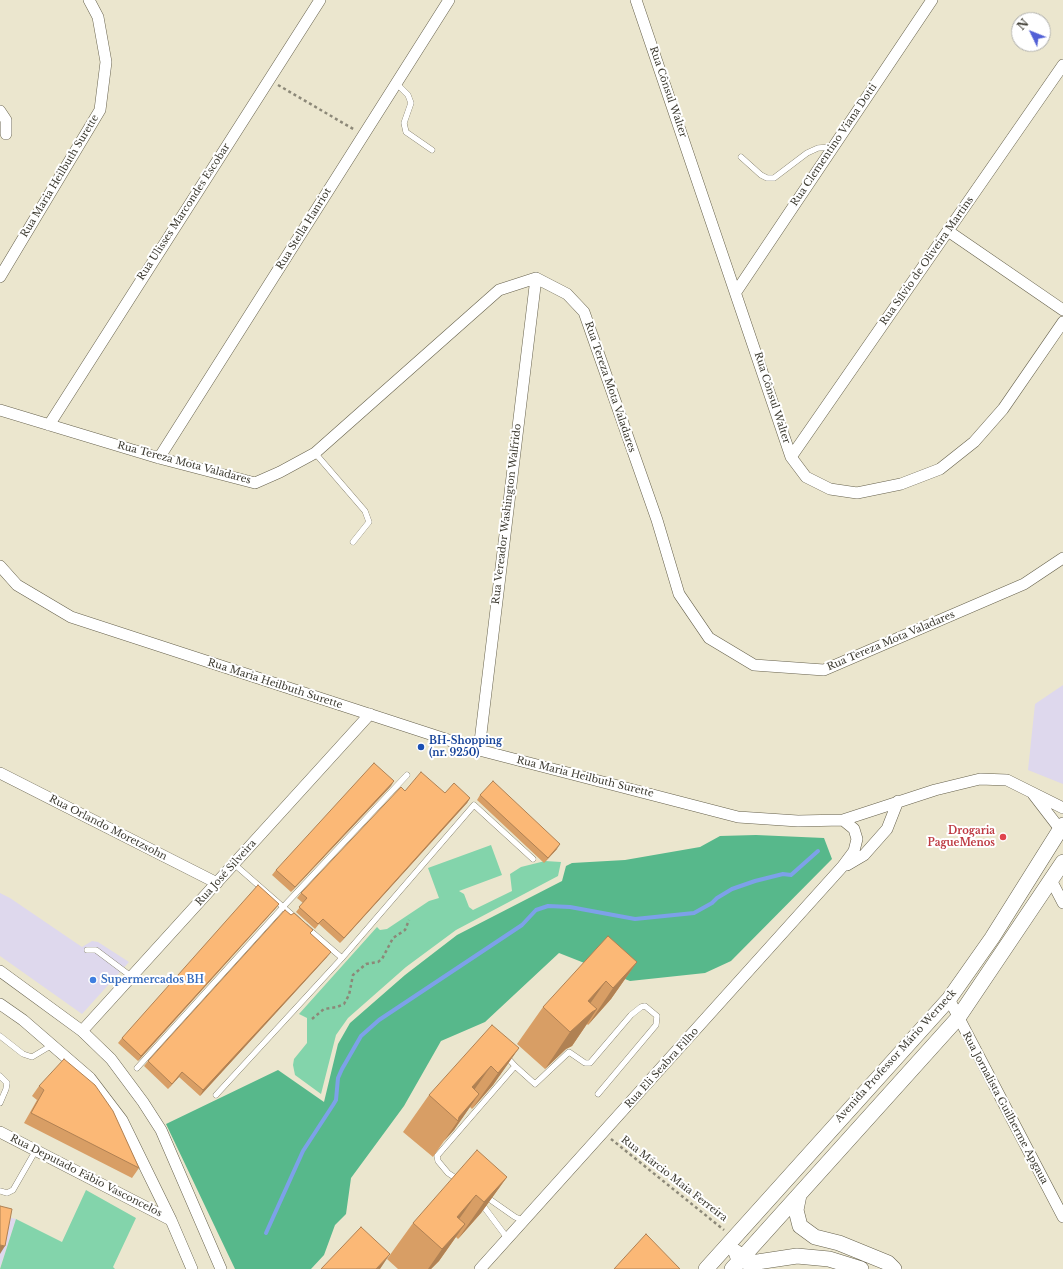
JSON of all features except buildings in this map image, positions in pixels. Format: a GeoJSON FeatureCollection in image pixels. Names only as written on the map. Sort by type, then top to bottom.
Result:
{"type":"FeatureCollection","features":[{"type":"Feature","properties":{"kind":"main road","name":"Avenida Professor Mário Werneck"},"geometry":{"type":"LineString","coordinates":[[706,1269],[949,999],[992,938],[1062,830]]}},
{"type":"Feature","properties":{"kind":"main road","name":"Avenida Professor Mário Werneck"},"geometry":{"type":"LineString","coordinates":[[736,1265],[958,1018],[1063,862]]}},
{"type":"Feature","properties":{"kind":"main road"},"geometry":{"type":"LineString","coordinates":[[799,1195],[796,1210],[800,1226],[815,1237],[839,1243],[888,1263],[894,1269]]}},
{"type":"Feature","properties":{"kind":"main road"},"geometry":{"type":"LineString","coordinates":[[734,1237],[736,1265],[797,1256],[829,1259],[861,1269]]}},
{"type":"Feature","properties":{"kind":"street","name":"Rua Maria Heilbuth Surette"},"geometry":{"type":"LineString","coordinates":[[0,277],[100,110],[106,62],[98,17],[89,0]]}},
{"type":"Feature","properties":{"kind":"street","name":"Rua Stella Hanriot"},"geometry":{"type":"LineString","coordinates":[[159,458],[449,0]]}},
{"type":"Feature","properties":{"kind":"street","name":"Rua Cônsul Walter"},"geometry":{"type":"LineString","coordinates":[[636,0],[791,457],[806,477],[830,489],[857,493],[901,484],[940,468],[974,442],[1003,409],[1063,322]]}},
{"type":"Feature","properties":{"kind":"street","name":"Rua Clementino Viana Dotti"},"geometry":{"type":"LineString","coordinates":[[736,292],[932,0]]}},
{"type":"Feature","properties":{"kind":"street","name":"Rua Ulisses Marcondes Escobar"},"geometry":{"type":"LineString","coordinates":[[49,425],[269,80],[314,3]]}},
{"type":"Feature","properties":{"kind":"street","name":"Rua Sílvio de Oliveira Martins"},"geometry":{"type":"LineString","coordinates":[[791,457],[1063,66]]}},
{"type":"Feature","properties":{"kind":"street"},"geometry":{"type":"LineString","coordinates":[[0,111],[6,120],[2,136]]}},
{"type":"Feature","properties":{"kind":"street"},"geometry":{"type":"LineString","coordinates":[[948,231],[1063,310]]}},
{"type":"Feature","properties":{"kind":"street","name":"Rua Tereza Mota Valadares"},"geometry":{"type":"LineString","coordinates":[[0,410],[159,458],[255,482],[280,472],[316,453],[499,290],[536,278],[567,294],[584,312],[657,520],[678,594],[709,638],[754,665],[824,670],[1024,584],[1063,558]]}},
{"type":"Feature","properties":{"kind":"street","name":"Rua Vereador Washington Walfrido"},"geometry":{"type":"LineString","coordinates":[[479,750],[536,278]]}},
{"type":"Feature","properties":{"kind":"street","name":"Rua Maria Heilbuth Surette"},"geometry":{"type":"LineString","coordinates":[[0,566],[17,585],[71,617],[479,750],[738,817],[798,821],[843,820],[898,801],[980,779],[1007,780],[1063,808]]}},
{"type":"Feature","properties":{"kind":"street","name":"Rua José Silveira"},"geometry":{"type":"LineString","coordinates":[[82,1031],[370,714]]}},
{"type":"Feature","properties":{"kind":"street","name":"Rua Orlando Moretzsohn"},"geometry":{"type":"LineString","coordinates":[[0,773],[217,883]]}},
{"type":"Feature","properties":{"kind":"street","name":"Rua Maria Heilbuth Surette"},"geometry":{"type":"LineString","coordinates":[[1031,791],[1062,830]]}},
{"type":"Feature","properties":{"kind":"street","name":"Rua Eli Seabra Filho"},"geometry":{"type":"LineString","coordinates":[[842,867],[864,855],[887,829],[898,801]]}},
{"type":"Feature","properties":{"kind":"street","name":"Rua Eli Seabra Filho"},"geometry":{"type":"LineString","coordinates":[[480,1269],[525,1221],[842,867],[854,851],[857,839],[854,829],[843,820]]}},
{"type":"Feature","properties":{"kind":"street"},"geometry":{"type":"LineString","coordinates":[[1051,880],[1063,903]]}},
{"type":"Feature","properties":{"kind":"street"},"geometry":{"type":"LineString","coordinates":[[0,971],[82,1031],[111,1059],[143,1102],[161,1130],[221,1269]]}},
{"type":"Feature","properties":{"kind":"street","name":"Rua Jornalista Guilherme Apgaua"},"geometry":{"type":"LineString","coordinates":[[949,999],[1063,1217]]}},
{"type":"Feature","properties":{"kind":"street"},"geometry":{"type":"LineString","coordinates":[[0,1004],[23,1020],[90,1078],[122,1120],[171,1220],[192,1269]]}},
{"type":"Feature","properties":{"kind":"street","name":"Rua Deputado Fábio Vasconcelos"},"geometry":{"type":"LineString","coordinates":[[0,1132],[171,1220]]}},
{"type":"Feature","properties":{"kind":"lane"},"geometry":{"type":"LineString","coordinates":[[396,83],[408,95],[411,103],[404,123],[406,132],[432,150]]}},
{"type":"Feature","properties":{"kind":"lane"},"geometry":{"type":"LineString","coordinates":[[741,157],[761,175],[767,178],[774,178],[807,153],[818,148],[832,147]]}},
{"type":"Feature","properties":{"kind":"lane"},"geometry":{"type":"LineString","coordinates":[[316,453],[364,511],[369,522],[353,542]]}},
{"type":"Feature","properties":{"kind":"lane"},"geometry":{"type":"LineString","coordinates":[[137,1068],[283,907],[407,775]]}},
{"type":"Feature","properties":{"kind":"lane"},"geometry":{"type":"LineString","coordinates":[[216,1095],[342,958],[474,805],[532,859]]}},
{"type":"Feature","properties":{"kind":"lane"},"geometry":{"type":"LineString","coordinates":[[234,864],[342,958]]}},
{"type":"Feature","properties":{"kind":"lane"},"geometry":{"type":"LineString","coordinates":[[87,950],[96,950],[132,977]]}},
{"type":"Feature","properties":{"kind":"lane"},"geometry":{"type":"LineString","coordinates":[[500,1049],[515,1066],[535,1084],[569,1052],[585,1063],[590,1063],[631,1015],[641,1007],[645,1006],[657,1016],[656,1024],[598,1094]]}},
{"type":"Feature","properties":{"kind":"lane"},"geometry":{"type":"LineString","coordinates":[[0,1036],[23,1054],[32,1057],[52,1045]]}},
{"type":"Feature","properties":{"kind":"lane"},"geometry":{"type":"LineString","coordinates":[[464,1185],[448,1173],[438,1161],[437,1156],[515,1066]]}},
{"type":"Feature","properties":{"kind":"lane"},"geometry":{"type":"LineString","coordinates":[[0,1076],[7,1083],[0,1103]]}},
{"type":"Feature","properties":{"kind":"lane"},"geometry":{"type":"LineString","coordinates":[[0,1191],[8,1193],[13,1190],[36,1150]]}},
{"type":"Feature","properties":{"kind":"lane"},"geometry":{"type":"LineString","coordinates":[[508,1239],[480,1201],[481,1197],[486,1195],[515,1217],[525,1221]]}},
{"type":"Feature","properties":{"kind":"path"},"geometry":{"type":"LineString","coordinates":[[269,80],[363,135]]}},
{"type":"Feature","properties":{"kind":"path"},"geometry":{"type":"LineString","coordinates":[[312,1019],[324,1009],[337,1007],[344,1004],[349,995],[350,981],[353,975],[366,964],[378,962],[382,959],[394,938],[405,930],[409,920]]}},
{"type":"Feature","properties":{"kind":"path","name":"Rua Márcio Maia Ferreira"},"geometry":{"type":"LineString","coordinates":[[603,1134],[734,1237]]}},
{"type":"Feature","properties":{"kind":"shaded area"},"geometry":{"type":"Polygon","coordinates":[[[1063,685],[1063,784],[1028,770],[1035,704],[1063,685]]]}},
{"type":"Feature","properties":{"kind":"shaded area"},"geometry":{"type":"Polygon","coordinates":[[[0,893],[10,898],[82,947],[92,941],[98,942],[129,962],[82,1014],[0,956],[0,893]]]}},
{"type":"Feature","properties":{"kind":"shaded area"},"geometry":{"type":"Polygon","coordinates":[[[0,1215],[16,1219],[0,1268],[0,1215]]]}},
{"type":"Feature","properties":{"kind":"green space"},"geometry":{"type":"Polygon","coordinates":[[[756,835],[824,838],[832,859],[731,961],[705,973],[630,981],[559,953],[485,1022],[441,1041],[404,1106],[351,1178],[346,1214],[335,1225],[324,1255],[311,1269],[235,1269],[166,1124],[278,1070],[324,1102],[338,1044],[350,1023],[405,975],[457,935],[562,881],[566,866],[572,863],[625,860],[700,847],[720,836],[756,835]]]}},
{"type":"Feature","properties":{"kind":"green space"},"geometry":{"type":"Polygon","coordinates":[[[491,845],[502,875],[459,891],[464,894],[469,907],[473,910],[512,891],[510,874],[521,867],[545,861],[561,862],[558,876],[456,930],[406,967],[348,1018],[336,1035],[321,1094],[295,1075],[293,1065],[294,1059],[307,1043],[307,1018],[299,1014],[377,927],[380,930],[387,929],[429,901],[439,898],[428,868],[491,845]]]}},
{"type":"Feature","properties":{"kind":"green space"},"geometry":{"type":"Polygon","coordinates":[[[86,1190],[136,1218],[113,1267],[115,1269],[0,1269],[16,1219],[62,1242],[86,1190]]]}},
{"type":"Feature","properties":{"kind":"waterway"},"geometry":{"type":"LineString","coordinates":[[266,1233],[303,1151],[336,1100],[338,1078],[361,1036],[379,1020],[522,925],[536,910],[548,906],[570,907],[635,919],[694,913],[732,889],[783,874],[791,875],[818,851]]}},
{"type":"Feature","properties":{"kind":"place","name":"BH-Shopping (nr. 9250)"},"geometry":{"type":"Point","coordinates":[421,747]}},
{"type":"Feature","properties":{"kind":"place","name":"Drogaria PagueMenos"},"geometry":{"type":"Point","coordinates":[1003,837]}},
{"type":"Feature","properties":{"kind":"place","name":"Supermercados BH"},"geometry":{"type":"Point","coordinates":[93,980]}}]}
